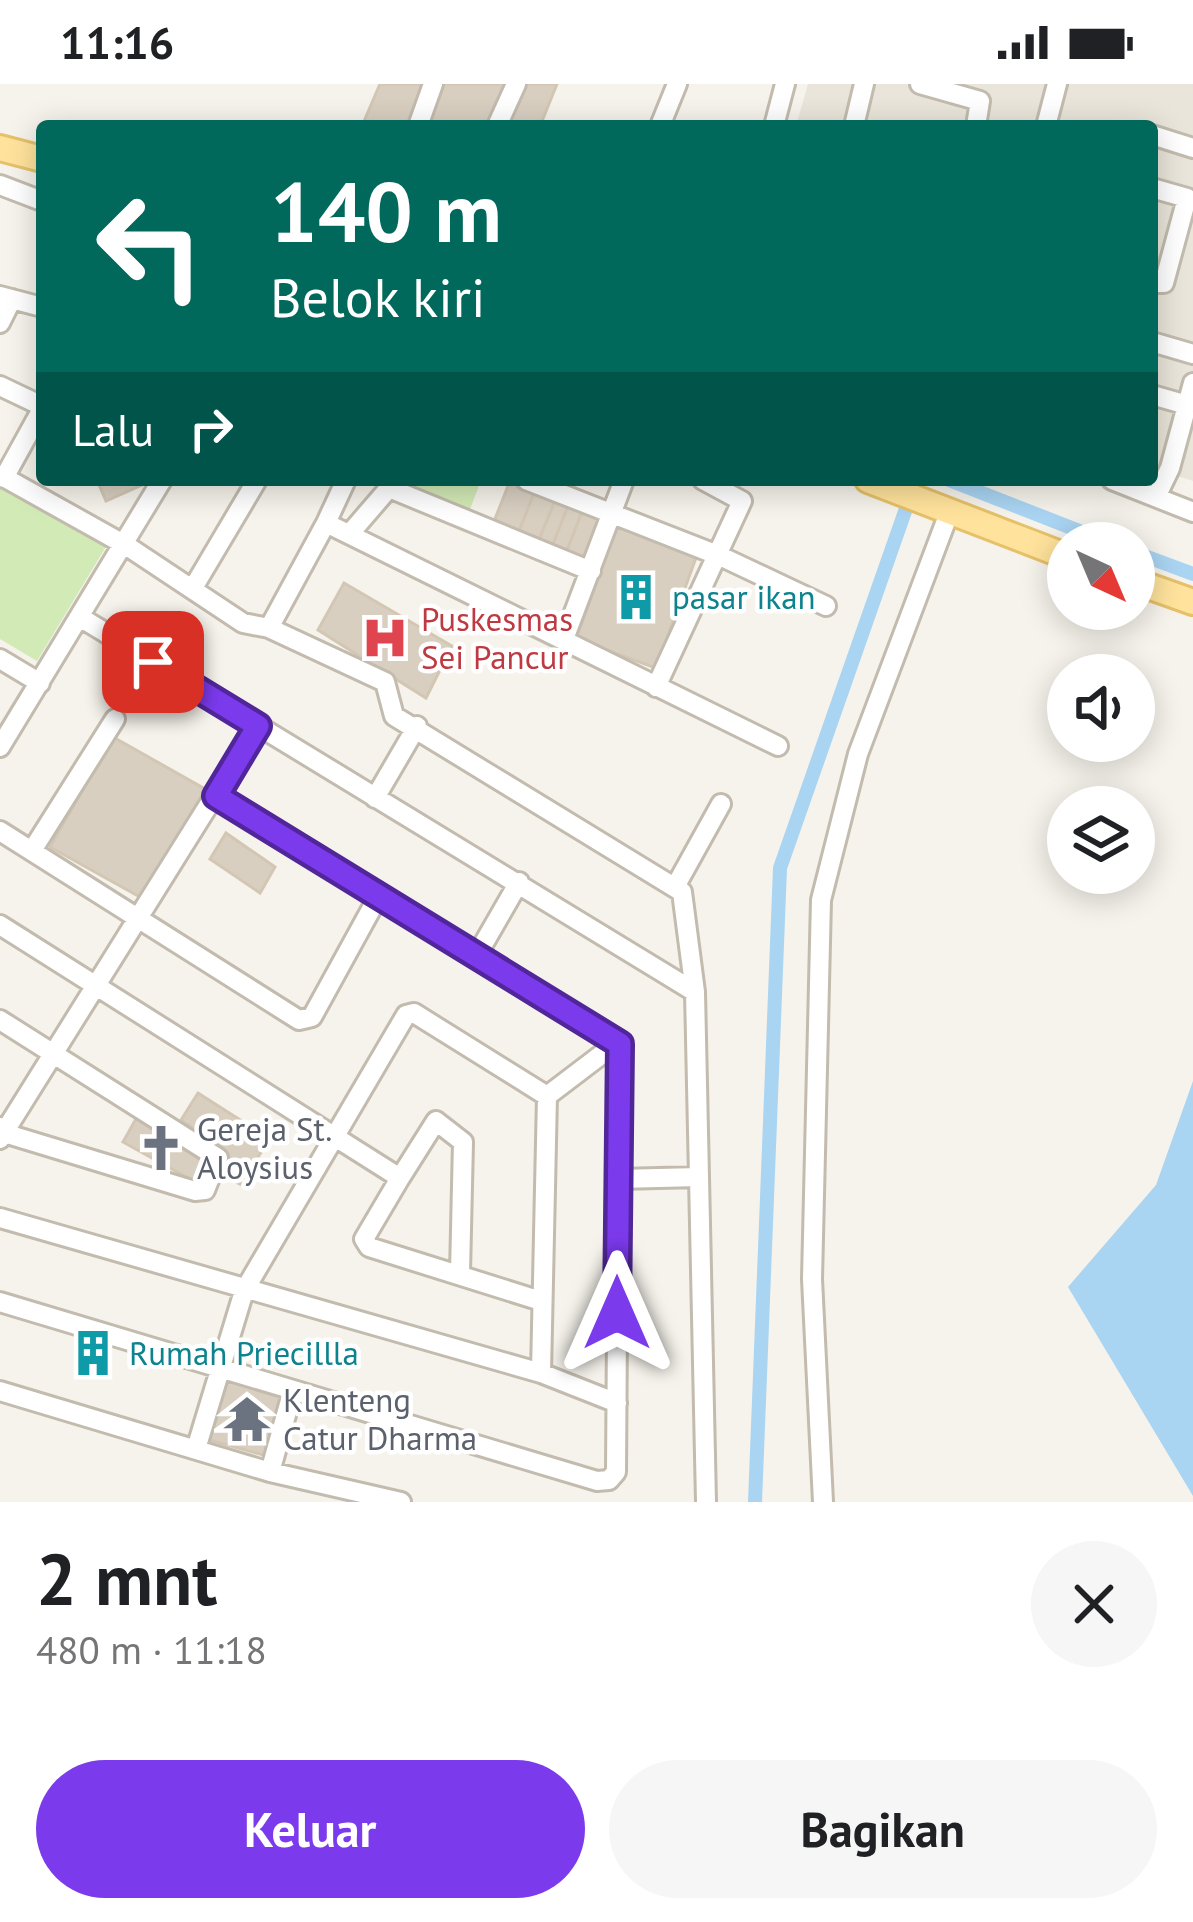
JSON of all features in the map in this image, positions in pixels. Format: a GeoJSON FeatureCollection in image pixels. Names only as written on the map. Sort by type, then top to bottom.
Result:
{"type":"FeatureCollection","features":[{"type":"Feature","properties":{"kind":"main road"},"geometry":{"type":"LineString","coordinates":[[0,148],[36,157]]}},
{"type":"Feature","properties":{"kind":"main road"},"geometry":{"type":"LineString","coordinates":[[882,486],[1047,548]]}},
{"type":"Feature","properties":{"kind":"main road"},"geometry":{"type":"LineString","coordinates":[[1155,588],[1193,602]]}},
{"type":"Feature","properties":{"kind":"street"},"geometry":{"type":"LineString","coordinates":[[420,120],[433,84]]}},
{"type":"Feature","properties":{"kind":"street"},"geometry":{"type":"LineString","coordinates":[[500,120],[516,84]]}},
{"type":"Feature","properties":{"kind":"street"},"geometry":{"type":"LineString","coordinates":[[662,120],[676,84]]}},
{"type":"Feature","properties":{"kind":"street"},"geometry":{"type":"LineString","coordinates":[[776,120],[785,84]]}},
{"type":"Feature","properties":{"kind":"street"},"geometry":{"type":"LineString","coordinates":[[860,120],[864,84]]}},
{"type":"Feature","properties":{"kind":"street"},"geometry":{"type":"LineString","coordinates":[[920,84],[980,101],[977,120]]}},
{"type":"Feature","properties":{"kind":"street"},"geometry":{"type":"LineString","coordinates":[[1048,120],[1057,84]]}},
{"type":"Feature","properties":{"kind":"street"},"geometry":{"type":"LineString","coordinates":[[1158,137],[1193,148]]}},
{"type":"Feature","properties":{"kind":"street"},"geometry":{"type":"LineString","coordinates":[[0,185],[36,199]]}},
{"type":"Feature","properties":{"kind":"street"},"geometry":{"type":"LineString","coordinates":[[1158,190],[1187,198],[1164,283],[1158,283]]}},
{"type":"Feature","properties":{"kind":"street"},"geometry":{"type":"LineString","coordinates":[[1158,244],[1175,246]]}},
{"type":"Feature","properties":{"kind":"street"},"geometry":{"type":"LineString","coordinates":[[0,323],[6,298],[36,306]]}},
{"type":"Feature","properties":{"kind":"street"},"geometry":{"type":"LineString","coordinates":[[1158,344],[1193,354]]}},
{"type":"Feature","properties":{"kind":"street"},"geometry":{"type":"LineString","coordinates":[[1161,465],[1193,383]]}},
{"type":"Feature","properties":{"kind":"street"},"geometry":{"type":"LineString","coordinates":[[0,386],[36,404]]}},
{"type":"Feature","properties":{"kind":"street"},"geometry":{"type":"LineString","coordinates":[[1158,397],[1187,405]]}},
{"type":"Feature","properties":{"kind":"street"},"geometry":{"type":"LineString","coordinates":[[36,417],[2,476],[127,546],[242,623],[268,628],[386,682],[391,712],[675,886],[686,898],[695,992],[706,1502]]}},
{"type":"Feature","properties":{"kind":"street"},"geometry":{"type":"LineString","coordinates":[[1,742],[83,619],[159,486]]}},
{"type":"Feature","properties":{"kind":"street"},"geometry":{"type":"LineString","coordinates":[[193,588],[253,486]]}},
{"type":"Feature","properties":{"kind":"street"},"geometry":{"type":"LineString","coordinates":[[268,628],[343,486]]}},
{"type":"Feature","properties":{"kind":"street"},"geometry":{"type":"LineString","coordinates":[[352,531],[388,486]]}},
{"type":"Feature","properties":{"kind":"street"},"geometry":{"type":"LineString","coordinates":[[395,486],[591,571]]}},
{"type":"Feature","properties":{"kind":"street"},"geometry":{"type":"LineString","coordinates":[[541,486],[720,556],[826,607]]}},
{"type":"Feature","properties":{"kind":"street"},"geometry":{"type":"LineString","coordinates":[[563,639],[622,486]]}},
{"type":"Feature","properties":{"kind":"street"},"geometry":{"type":"LineString","coordinates":[[656,686],[742,501],[714,486]]}},
{"type":"Feature","properties":{"kind":"street"},"geometry":{"type":"LineString","coordinates":[[1128,486],[1193,512]]}},
{"type":"Feature","properties":{"kind":"street"},"geometry":{"type":"LineString","coordinates":[[1156,497],[1158,486]]}},
{"type":"Feature","properties":{"kind":"street"},"geometry":{"type":"LineString","coordinates":[[823,1502],[812,1279],[821,900],[858,754],[949,513]]}},
{"type":"Feature","properties":{"kind":"street"},"geometry":{"type":"LineString","coordinates":[[326,523],[352,531],[778,746]]}},
{"type":"Feature","properties":{"kind":"street"},"geometry":{"type":"LineString","coordinates":[[83,619],[695,992]]}},
{"type":"Feature","properties":{"kind":"street"},"geometry":{"type":"LineString","coordinates":[[0,659],[40,682]]}},
{"type":"Feature","properties":{"kind":"street"},"geometry":{"type":"LineString","coordinates":[[32,849],[115,719]]}},
{"type":"Feature","properties":{"kind":"street"},"geometry":{"type":"LineString","coordinates":[[0,1020],[55,1054],[218,1158],[206,1190],[195,1191],[2,1133],[55,1054],[100,985],[258,726]]}},
{"type":"Feature","properties":{"kind":"street"},"geometry":{"type":"LineString","coordinates":[[376,798],[418,726]]}},
{"type":"Feature","properties":{"kind":"street"},"geometry":{"type":"LineString","coordinates":[[216,796],[618,1042]]}},
{"type":"Feature","properties":{"kind":"street"},"geometry":{"type":"LineString","coordinates":[[675,886],[721,804]]}},
{"type":"Feature","properties":{"kind":"street"},"geometry":{"type":"LineString","coordinates":[[0,831],[305,1021],[379,895]]}},
{"type":"Feature","properties":{"kind":"street"},"geometry":{"type":"LineString","coordinates":[[477,955],[519,882]]}},
{"type":"Feature","properties":{"kind":"street"},"geometry":{"type":"LineString","coordinates":[[0,926],[400,1178]]}},
{"type":"Feature","properties":{"kind":"street"},"geometry":{"type":"LineString","coordinates":[[196,1449],[244,1292],[332,1136],[410,1012],[547,1096]]}},
{"type":"Feature","properties":{"kind":"street"},"geometry":{"type":"LineString","coordinates":[[547,1096],[618,1042]]}},
{"type":"Feature","properties":{"kind":"street"},"geometry":{"type":"LineString","coordinates":[[0,1302],[597,1481],[609,1480],[616,1472],[618,1042]]}},
{"type":"Feature","properties":{"kind":"street"},"geometry":{"type":"LineString","coordinates":[[541,1373],[547,1096]]}},
{"type":"Feature","properties":{"kind":"street"},"geometry":{"type":"LineString","coordinates":[[460,1273],[463,1142],[436,1121],[366,1243],[541,1301]]}},
{"type":"Feature","properties":{"kind":"street"},"geometry":{"type":"LineString","coordinates":[[618,1179],[699,1177]]}},
{"type":"Feature","properties":{"kind":"street"},"geometry":{"type":"LineString","coordinates":[[0,1218],[244,1292],[541,1373],[617,1403]]}},
{"type":"Feature","properties":{"kind":"street"},"geometry":{"type":"LineString","coordinates":[[270,1472],[293,1390]]}},
{"type":"Feature","properties":{"kind":"street"},"geometry":{"type":"LineString","coordinates":[[0,1391],[270,1472],[401,1502]]}},
{"type":"Feature","properties":{"kind":"shaded area"},"geometry":{"type":"Polygon","coordinates":[[[808,84],[1193,84],[1193,481],[1158,470],[1158,120],[798,120],[808,84]]]}},
{"type":"Feature","properties":{"kind":"green space"},"geometry":{"type":"Polygon","coordinates":[[[0,481],[107,545],[37,661],[0,639],[0,481]]]}},
{"type":"Feature","properties":{"kind":"green space"},"geometry":{"type":"Polygon","coordinates":[[[392,486],[479,486],[468,515],[392,486]]]}},
{"type":"Feature","properties":{"kind":"water"},"geometry":{"type":"Polygon","coordinates":[[[1193,1081],[1193,1496],[1068,1287],[1156,1185],[1193,1081]]]}},
{"type":"Feature","properties":{"kind":"building"},"geometry":{"type":"Polygon","coordinates":[[[380,84],[557,84],[542,120],[365,120],[380,84]]]}},
{"type":"Feature","properties":{"kind":"building"},"geometry":{"type":"Polygon","coordinates":[[[100,486],[140,486],[106,501],[100,486]]]}},
{"type":"Feature","properties":{"kind":"building"},"geometry":{"type":"Polygon","coordinates":[[[508,486],[523,486],[604,517],[586,561],[493,524],[508,486]]]}},
{"type":"Feature","properties":{"kind":"building"},"geometry":{"type":"Polygon","coordinates":[[[508,486],[535,490],[518,534],[493,524],[508,486]]]}},
{"type":"Feature","properties":{"kind":"building"},"geometry":{"type":"Polygon","coordinates":[[[535,490],[556,498],[538,542],[518,534],[535,490]]]}},
{"type":"Feature","properties":{"kind":"building"},"geometry":{"type":"Polygon","coordinates":[[[556,498],[569,503],[552,547],[538,542],[556,498]]]}},
{"type":"Feature","properties":{"kind":"building"},"geometry":{"type":"Polygon","coordinates":[[[569,503],[583,509],[566,553],[552,547],[569,503]]]}},
{"type":"Feature","properties":{"kind":"building"},"geometry":{"type":"Polygon","coordinates":[[[583,509],[604,517],[586,561],[566,553],[583,509]]]}},
{"type":"Feature","properties":{"kind":"building","name":"pasar ikan"},"geometry":{"type":"Polygon","coordinates":[[[617,526],[697,555],[656,668],[576,639],[617,526]]]}},
{"type":"Feature","properties":{"kind":"building","name":"Puskesmas Sei Pancur"},"geometry":{"type":"Polygon","coordinates":[[[344,583],[452,646],[426,698],[318,630],[344,583]]]}},
{"type":"Feature","properties":{"kind":"building"},"geometry":{"type":"Polygon","coordinates":[[[113,737],[207,790],[140,897],[50,847],[113,737]]]}},
{"type":"Feature","properties":{"kind":"building"},"geometry":{"type":"Polygon","coordinates":[[[226,833],[275,867],[260,893],[210,859],[226,833]]]}},
{"type":"Feature","properties":{"kind":"building"},"geometry":{"type":"Polygon","coordinates":[[[198,1093],[270,1139],[240,1184],[221,1175],[225,1151],[181,1120],[198,1093]]]}},
{"type":"Feature","properties":{"kind":"building","name":"Gereja St. Aloysius"},"geometry":{"type":"Polygon","coordinates":[[[137,1117],[211,1160],[197,1183],[123,1142],[137,1117]]]}},
{"type":"Feature","properties":{"kind":"building","name":"Rumah Priecillla"},"geometry":{"type":"Polygon","coordinates":[[[89,1336],[107,1341],[98,1368],[79,1364],[89,1336]]]}},
{"type":"Feature","properties":{"kind":"building","name":"Klenteng Catur Dharma"},"geometry":{"type":"Polygon","coordinates":[[[224,1377],[287,1398],[267,1456],[209,1440],[224,1377]]]}},
{"type":"Feature","properties":{"kind":"waterway"},"geometry":{"type":"LineString","coordinates":[[755,1502],[780,868],[914,486]]}},
{"type":"Feature","properties":{"kind":"waterway"},"geometry":{"type":"LineString","coordinates":[[964,486],[1056,522]]}},
{"type":"Feature","properties":{"kind":"waterway"},"geometry":{"type":"LineString","coordinates":[[1155,560],[1193,574]]}},
{"type":"Feature","properties":{"kind":"place","name":"pasar ikan"},"geometry":{"type":"Point","coordinates":[636,597]}},
{"type":"Feature","properties":{"kind":"place","name":"Puskesmas Sei Pancur"},"geometry":{"type":"Point","coordinates":[385,638]}},
{"type":"Feature","properties":{"kind":"place","name":"Gereja St. Aloysius"},"geometry":{"type":"Point","coordinates":[161,1148]}},
{"type":"Feature","properties":{"kind":"place","name":"Rumah Priecillla"},"geometry":{"type":"Point","coordinates":[93,1353]}},
{"type":"Feature","properties":{"kind":"place","name":"Klenteng Catur Dharma"},"geometry":{"type":"Point","coordinates":[247,1419]}},
{"type":"Feature","properties":{"kind":"route"},"geometry":{"type":"LineString","coordinates":[[153,662],[258,726],[216,796],[620,1044],[617,1313]]}}]}
